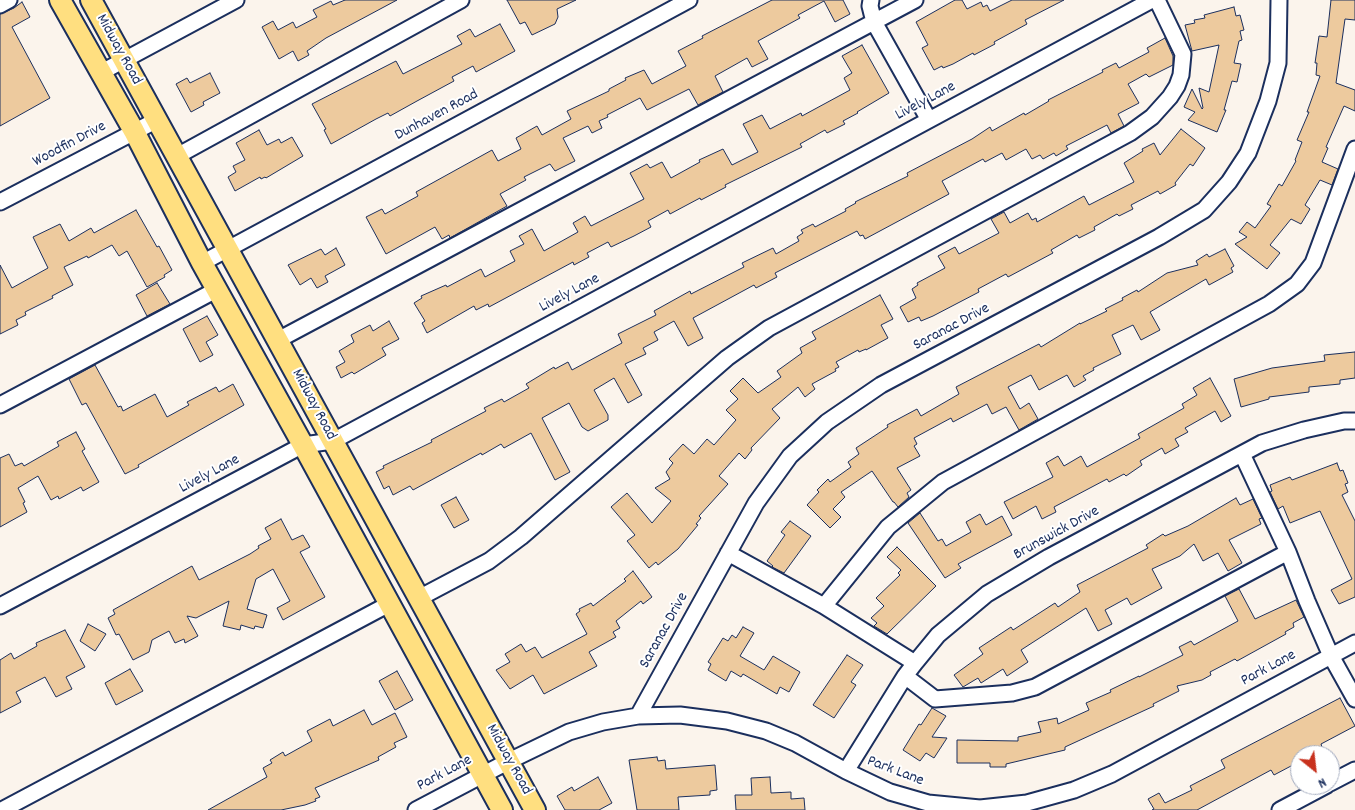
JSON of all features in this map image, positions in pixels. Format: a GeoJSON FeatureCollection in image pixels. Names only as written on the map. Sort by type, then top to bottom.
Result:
{"type":"FeatureCollection","features":[{"type":"Feature","properties":{"kind":"main road","name":"Midway Road"},"geometry":{"type":"LineString","coordinates":[[60,0],[134,132],[216,290],[303,445],[502,810]]}},
{"type":"Feature","properties":{"kind":"main road","name":"Midway Road"},"geometry":{"type":"LineString","coordinates":[[91,0],[536,810]]}},
{"type":"Feature","properties":{"kind":"street"},"geometry":{"type":"LineString","coordinates":[[0,5],[9,0]]}},
{"type":"Feature","properties":{"kind":"street"},"geometry":{"type":"LineString","coordinates":[[100,73],[236,0]]}},
{"type":"Feature","properties":{"kind":"street"},"geometry":{"type":"LineString","coordinates":[[177,156],[461,0]]}},
{"type":"Feature","properties":{"kind":"street","name":"Dunhaven Road"},"geometry":{"type":"LineString","coordinates":[[202,263],[689,0]]}},
{"type":"Feature","properties":{"kind":"street"},"geometry":{"type":"LineString","coordinates":[[871,0],[870,6],[874,22],[929,120]]}},
{"type":"Feature","properties":{"kind":"street"},"geometry":{"type":"LineString","coordinates":[[278,340],[914,0]]}},
{"type":"Feature","properties":{"kind":"street","name":"Lively Lane"},"geometry":{"type":"LineString","coordinates":[[0,606],[303,445],[333,441],[1152,0]]}},
{"type":"Feature","properties":{"kind":"street"},"geometry":{"type":"LineString","coordinates":[[419,598],[490,561],[521,537],[727,358],[769,328],[1130,133],[1152,117],[1177,86],[1181,75],[1184,54],[1157,0]]}},
{"type":"Feature","properties":{"kind":"street","name":"Saranac Drive"},"geometry":{"type":"LineString","coordinates":[[638,716],[756,504],[790,456],[826,422],[881,386],[1160,237],[1204,210],[1229,182],[1248,153],[1268,101],[1278,63],[1279,0]]}},
{"type":"Feature","properties":{"kind":"street","name":"Woodfin Drive"},"geometry":{"type":"LineString","coordinates":[[0,202],[157,120]]}},
{"type":"Feature","properties":{"kind":"street"},"geometry":{"type":"LineString","coordinates":[[824,606],[888,527],[943,482],[1269,304],[1297,284],[1313,262],[1355,149]]}},
{"type":"Feature","properties":{"kind":"street"},"geometry":{"type":"LineString","coordinates":[[0,405],[216,290]]}},
{"type":"Feature","properties":{"kind":"street","name":"Brunswick Drive"},"geometry":{"type":"LineString","coordinates":[[846,771],[915,663],[938,635],[987,594],[1049,557],[1262,443],[1304,430],[1355,421]]}},
{"type":"Feature","properties":{"kind":"street"},"geometry":{"type":"LineString","coordinates":[[1242,454],[1288,552],[1331,656],[1355,700]]}},
{"type":"Feature","properties":{"kind":"street"},"geometry":{"type":"LineString","coordinates":[[906,676],[935,698],[1012,693],[1035,687],[1288,552]]}},
{"type":"Feature","properties":{"kind":"street"},"geometry":{"type":"LineString","coordinates":[[728,553],[824,606],[915,663]]}},
{"type":"Feature","properties":{"kind":"street"},"geometry":{"type":"LineString","coordinates":[[2,810],[389,604]]}},
{"type":"Feature","properties":{"kind":"street","name":"Park Lane"},"geometry":{"type":"LineString","coordinates":[[416,810],[509,760],[569,732],[603,722],[638,716],[680,714],[727,721],[766,731],[795,743],[846,771],[890,792],[928,802],[980,808],[1027,803],[1074,790],[1112,774],[1355,643]]}},
{"type":"Feature","properties":{"kind":"street"},"geometry":{"type":"LineString","coordinates":[[1340,778],[1355,770]]}},
{"type":"Feature","properties":{"kind":"street"},"geometry":{"type":"LineString","coordinates":[[1280,810],[1308,795]]}},
{"type":"Feature","properties":{"kind":"building"},"geometry":{"type":"Polygon","coordinates":[[[345,0],[397,0],[326,38],[307,51],[309,55],[298,61],[293,51],[279,59],[262,27],[273,21],[278,30],[293,22],[296,28],[317,17],[313,10],[331,1],[333,5],[345,0]]]}},
{"type":"Feature","properties":{"kind":"building"},"geometry":{"type":"Polygon","coordinates":[[[507,0],[576,0],[557,9],[558,17],[555,24],[532,35],[525,22],[520,24],[507,0]]]}},
{"type":"Feature","properties":{"kind":"building"},"geometry":{"type":"Polygon","coordinates":[[[772,0],[843,0],[850,14],[835,22],[824,1],[798,15],[800,18],[758,41],[768,59],[752,67],[747,58],[715,76],[723,92],[698,105],[689,89],[647,110],[640,98],[599,121],[602,128],[592,133],[588,126],[563,138],[575,161],[555,171],[550,164],[524,177],[526,180],[500,194],[507,206],[450,238],[449,235],[442,239],[435,227],[386,254],[366,217],[382,209],[385,214],[418,196],[416,192],[492,150],[498,161],[521,149],[516,138],[537,126],[542,135],[571,119],[567,111],[609,91],[609,89],[626,80],[625,78],[644,70],[652,84],[686,66],[678,51],[703,38],[702,36],[772,0]]]}},
{"type":"Feature","properties":{"kind":"building"},"geometry":{"type":"Polygon","coordinates":[[[955,0],[962,0],[967,9],[981,2],[983,7],[987,5],[990,11],[1012,0],[1064,0],[1025,20],[1027,24],[994,42],[995,44],[953,64],[934,70],[922,48],[928,45],[916,22],[955,0]]]}},
{"type":"Feature","properties":{"kind":"building"},"geometry":{"type":"Polygon","coordinates":[[[1331,0],[1355,0],[1355,20],[1345,19],[1336,83],[1355,90],[1355,111],[1344,106],[1326,147],[1328,148],[1322,162],[1338,169],[1332,185],[1320,180],[1305,205],[1310,209],[1301,224],[1291,219],[1270,245],[1280,253],[1267,269],[1235,244],[1247,237],[1239,232],[1247,222],[1255,228],[1271,206],[1267,204],[1279,184],[1282,186],[1296,161],[1302,142],[1297,140],[1309,112],[1307,112],[1320,76],[1316,75],[1317,63],[1315,63],[1319,36],[1327,37],[1331,0]]]}},
{"type":"Feature","properties":{"kind":"building"},"geometry":{"type":"Polygon","coordinates":[[[22,2],[30,17],[12,27],[50,98],[0,126],[0,14],[22,2]]]}},
{"type":"Feature","properties":{"kind":"building"},"geometry":{"type":"Polygon","coordinates":[[[1234,7],[1236,16],[1240,15],[1244,30],[1240,31],[1242,40],[1239,41],[1234,63],[1241,64],[1237,82],[1232,81],[1224,110],[1226,110],[1217,132],[1188,120],[1195,112],[1184,107],[1192,89],[1203,108],[1199,88],[1209,92],[1219,45],[1192,51],[1185,25],[1195,23],[1194,20],[1205,18],[1204,15],[1234,7]]]}},
{"type":"Feature","properties":{"kind":"building"},"geometry":{"type":"Polygon","coordinates":[[[500,24],[515,51],[476,72],[473,66],[452,77],[454,81],[390,116],[388,113],[331,144],[324,130],[326,129],[312,104],[396,61],[403,74],[462,44],[457,36],[470,29],[475,37],[500,24]]]}},
{"type":"Feature","properties":{"kind":"building"},"geometry":{"type":"Polygon","coordinates":[[[1165,38],[1173,56],[1173,65],[1149,77],[1146,74],[1128,84],[1139,103],[1118,114],[1124,126],[1111,133],[1107,125],[1066,146],[1068,149],[1056,156],[1054,153],[1043,159],[1040,155],[1032,159],[1026,149],[1006,160],[1002,153],[985,162],[983,159],[942,181],[949,194],[865,239],[857,231],[775,273],[777,277],[756,288],[754,285],[693,318],[703,338],[688,346],[674,321],[654,332],[658,340],[643,348],[646,354],[625,364],[642,395],[628,403],[614,378],[594,390],[608,415],[608,420],[588,431],[582,427],[569,403],[542,418],[570,472],[555,480],[531,433],[504,448],[501,444],[482,455],[481,453],[413,490],[410,486],[393,495],[389,486],[384,489],[376,472],[384,468],[383,466],[432,442],[431,440],[486,411],[484,408],[502,399],[504,402],[529,388],[526,384],[554,367],[555,369],[568,362],[572,370],[622,343],[618,334],[656,315],[654,311],[690,291],[691,294],[744,267],[742,263],[773,248],[776,254],[799,241],[797,237],[803,233],[801,230],[813,224],[815,227],[846,211],[845,209],[855,202],[908,176],[907,173],[972,139],[990,127],[992,131],[1024,113],[1025,115],[1048,100],[1103,72],[1102,70],[1116,63],[1119,68],[1149,52],[1147,48],[1165,38]]]}},
{"type":"Feature","properties":{"kind":"building"},"geometry":{"type":"Polygon","coordinates":[[[862,45],[889,93],[843,121],[845,124],[827,133],[825,130],[800,144],[802,147],[725,185],[726,187],[701,200],[700,198],[670,214],[668,210],[648,221],[651,227],[634,236],[611,247],[608,242],[587,253],[589,257],[574,265],[573,262],[489,307],[488,304],[476,310],[474,306],[427,333],[422,323],[425,321],[414,303],[422,298],[421,296],[446,285],[447,287],[481,269],[485,277],[515,261],[510,251],[524,244],[519,236],[532,229],[544,251],[578,232],[573,223],[585,216],[591,226],[644,199],[630,173],[647,164],[650,168],[662,162],[671,178],[700,162],[699,160],[723,149],[732,165],[758,152],[743,124],[762,115],[770,129],[801,113],[802,116],[850,90],[844,78],[852,73],[842,56],[862,45]]]}},
{"type":"Feature","properties":{"kind":"building"},"geometry":{"type":"Polygon","coordinates":[[[210,73],[220,93],[203,102],[204,105],[191,112],[176,84],[187,78],[190,83],[210,73]]]}},
{"type":"Feature","properties":{"kind":"building"},"geometry":{"type":"Polygon","coordinates":[[[1181,129],[1205,148],[1193,166],[1190,164],[1175,183],[1176,185],[1160,194],[1158,191],[1131,205],[1133,209],[1119,216],[1117,214],[1094,227],[1095,230],[1079,238],[1077,235],[1051,250],[1053,253],[1008,277],[1006,274],[978,289],[979,292],[933,316],[921,321],[919,317],[908,322],[900,307],[916,298],[912,289],[918,285],[917,283],[945,268],[938,256],[955,247],[959,254],[999,233],[991,219],[1004,212],[1010,223],[1028,213],[1032,220],[1036,218],[1037,222],[1084,196],[1089,205],[1134,182],[1124,163],[1143,151],[1142,149],[1154,143],[1160,155],[1181,129]]]}},
{"type":"Feature","properties":{"kind":"building"},"geometry":{"type":"Polygon","coordinates":[[[259,130],[267,145],[279,139],[281,143],[292,137],[303,156],[266,178],[261,179],[260,177],[235,191],[228,177],[236,172],[233,166],[245,160],[236,143],[259,130]]]}},
{"type":"Feature","properties":{"kind":"building"},"geometry":{"type":"Polygon","coordinates":[[[136,210],[172,270],[164,275],[165,277],[147,287],[127,251],[119,256],[112,245],[88,258],[87,256],[64,267],[73,285],[52,296],[53,298],[25,312],[26,315],[16,320],[18,325],[0,334],[0,265],[12,288],[48,268],[33,237],[60,224],[69,241],[91,228],[94,233],[136,210]]]}},
{"type":"Feature","properties":{"kind":"building"},"geometry":{"type":"Polygon","coordinates":[[[336,248],[345,265],[325,276],[328,282],[317,288],[311,278],[300,285],[288,265],[321,249],[325,255],[336,248]]]}},
{"type":"Feature","properties":{"kind":"building"},"geometry":{"type":"Polygon","coordinates":[[[1225,249],[1234,266],[1231,268],[1233,272],[1209,285],[1206,279],[1150,312],[1160,330],[1141,340],[1133,325],[1112,335],[1121,354],[1093,368],[1094,370],[1083,376],[1086,380],[1074,387],[1067,375],[1039,390],[1031,375],[1008,387],[1020,409],[1029,403],[1038,419],[1019,430],[1006,407],[992,414],[987,404],[953,422],[951,418],[914,438],[917,444],[914,446],[920,456],[897,468],[911,490],[907,493],[909,497],[898,507],[872,471],[841,492],[845,497],[833,509],[841,517],[830,528],[807,505],[819,492],[817,490],[828,479],[830,482],[851,467],[848,462],[859,454],[856,448],[888,427],[887,425],[917,409],[921,416],[959,394],[956,387],[1039,344],[1041,347],[1080,323],[1107,311],[1105,309],[1123,300],[1122,298],[1137,290],[1138,292],[1167,273],[1198,265],[1196,261],[1207,254],[1209,257],[1225,249]]]}},
{"type":"Feature","properties":{"kind":"building"},"geometry":{"type":"Polygon","coordinates":[[[157,283],[170,304],[147,316],[136,295],[157,283]]]}},
{"type":"Feature","properties":{"kind":"building"},"geometry":{"type":"Polygon","coordinates":[[[880,295],[893,319],[881,325],[888,338],[866,350],[859,352],[858,350],[836,362],[839,367],[835,369],[836,371],[812,384],[815,389],[805,397],[798,387],[772,409],[780,418],[751,448],[752,450],[745,459],[739,453],[719,476],[728,484],[699,516],[701,518],[696,524],[698,525],[678,549],[658,565],[656,562],[649,568],[627,541],[635,535],[611,507],[627,493],[652,523],[671,501],[655,488],[670,479],[666,472],[673,463],[669,459],[683,444],[694,454],[707,439],[714,445],[736,420],[726,410],[738,399],[730,391],[743,378],[758,393],[781,377],[777,371],[802,353],[800,348],[816,339],[812,332],[880,295]]]}},
{"type":"Feature","properties":{"kind":"building"},"geometry":{"type":"Polygon","coordinates":[[[207,316],[218,335],[206,342],[213,355],[200,362],[183,329],[207,316]]]}},
{"type":"Feature","properties":{"kind":"building"},"geometry":{"type":"Polygon","coordinates":[[[389,321],[399,339],[382,348],[386,355],[354,374],[352,372],[341,378],[336,367],[345,362],[339,351],[354,342],[351,335],[370,325],[373,331],[389,321]]]}},
{"type":"Feature","properties":{"kind":"building"},"geometry":{"type":"Polygon","coordinates":[[[1355,352],[1355,378],[1340,380],[1340,384],[1309,387],[1309,392],[1269,397],[1269,399],[1241,407],[1234,379],[1272,368],[1325,361],[1324,355],[1355,352]]]}},
{"type":"Feature","properties":{"kind":"building"},"geometry":{"type":"Polygon","coordinates":[[[95,365],[118,407],[121,406],[123,411],[155,394],[167,417],[189,405],[187,402],[216,387],[219,392],[233,384],[244,405],[125,474],[86,403],[82,405],[69,379],[95,365]]]}},
{"type":"Feature","properties":{"kind":"building"},"geometry":{"type":"Polygon","coordinates":[[[1210,378],[1231,416],[1221,422],[1215,411],[1185,428],[1188,432],[1175,439],[1179,446],[1165,454],[1162,448],[1140,461],[1142,465],[1126,476],[1124,474],[1109,482],[1107,479],[1054,507],[1056,512],[1042,519],[1036,506],[1013,519],[1004,502],[1053,477],[1046,463],[1058,456],[1064,466],[1081,456],[1087,467],[1140,438],[1138,434],[1184,408],[1182,404],[1197,395],[1193,388],[1210,378]]]}},
{"type":"Feature","properties":{"kind":"building"},"geometry":{"type":"Polygon","coordinates":[[[76,432],[85,449],[82,451],[99,482],[83,491],[81,487],[59,499],[58,496],[51,500],[38,476],[18,488],[25,502],[23,503],[27,512],[0,527],[0,458],[9,454],[15,466],[22,463],[24,466],[59,446],[57,442],[76,432]]]}},
{"type":"Feature","properties":{"kind":"building"},"geometry":{"type":"Polygon","coordinates":[[[1337,463],[1340,471],[1343,470],[1348,483],[1345,484],[1348,492],[1342,495],[1355,521],[1355,597],[1339,604],[1331,590],[1352,579],[1320,511],[1290,523],[1283,506],[1278,509],[1270,492],[1272,491],[1270,485],[1290,477],[1292,480],[1337,463]]]}},
{"type":"Feature","properties":{"kind":"building"},"geometry":{"type":"Polygon","coordinates":[[[456,497],[469,520],[454,528],[441,505],[456,497]]]}},
{"type":"Feature","properties":{"kind":"building"},"geometry":{"type":"Polygon","coordinates":[[[1236,498],[1240,505],[1253,499],[1262,518],[1259,519],[1261,524],[1229,540],[1242,563],[1228,571],[1218,553],[1203,561],[1194,544],[1180,556],[1152,569],[1162,588],[1131,605],[1127,598],[1105,610],[1112,624],[1098,631],[1086,608],[1021,650],[1028,662],[1007,676],[1003,669],[981,683],[978,678],[963,687],[954,675],[983,654],[979,648],[1011,627],[1013,630],[1055,603],[1058,607],[1080,592],[1077,585],[1148,548],[1146,545],[1163,534],[1165,536],[1188,526],[1236,498]]]}},
{"type":"Feature","properties":{"kind":"building"},"geometry":{"type":"Polygon","coordinates":[[[920,513],[938,541],[942,539],[946,546],[971,532],[966,522],[980,514],[986,525],[1002,516],[1012,535],[958,564],[961,568],[945,578],[908,523],[920,513]]]}},
{"type":"Feature","properties":{"kind":"building"},"geometry":{"type":"Polygon","coordinates":[[[281,519],[292,540],[303,535],[310,547],[300,552],[325,597],[283,620],[277,608],[290,601],[273,569],[256,579],[247,609],[267,615],[263,628],[255,626],[254,629],[241,625],[240,630],[223,626],[229,601],[196,618],[187,616],[198,636],[185,643],[184,639],[175,643],[169,631],[152,640],[149,652],[133,660],[119,634],[116,635],[108,618],[115,614],[113,610],[192,566],[199,580],[250,554],[259,548],[258,546],[271,539],[265,528],[281,519]]]}},
{"type":"Feature","properties":{"kind":"building"},"geometry":{"type":"Polygon","coordinates":[[[790,521],[811,536],[784,573],[772,567],[767,561],[785,535],[781,532],[790,521]]]}},
{"type":"Feature","properties":{"kind":"building"},"geometry":{"type":"Polygon","coordinates":[[[897,547],[936,586],[887,634],[874,626],[877,623],[871,618],[884,606],[876,598],[900,575],[898,573],[901,570],[887,557],[897,547]]]}},
{"type":"Feature","properties":{"kind":"building"},"geometry":{"type":"Polygon","coordinates":[[[633,571],[652,597],[643,604],[641,601],[616,621],[620,628],[613,632],[616,637],[589,652],[597,666],[544,694],[533,675],[510,689],[496,670],[510,662],[505,654],[521,644],[526,652],[535,647],[542,658],[587,634],[576,614],[580,611],[579,609],[591,603],[593,606],[626,581],[624,579],[633,571]]]}},
{"type":"Feature","properties":{"kind":"building"},"geometry":{"type":"Polygon","coordinates":[[[1239,589],[1255,619],[1296,600],[1304,617],[1293,623],[1294,627],[1285,632],[1286,634],[1237,661],[1235,659],[1210,672],[1211,675],[1202,680],[1177,686],[1179,691],[1153,704],[1154,706],[1065,747],[1065,750],[1006,764],[1006,767],[990,767],[990,763],[957,763],[957,740],[1018,741],[1018,737],[1041,732],[1038,722],[1057,718],[1058,724],[1089,710],[1086,703],[1183,655],[1179,647],[1191,641],[1194,645],[1238,621],[1225,596],[1239,589]]]}},
{"type":"Feature","properties":{"kind":"building"},"geometry":{"type":"Polygon","coordinates":[[[88,624],[106,634],[95,651],[80,641],[88,624]]]}},
{"type":"Feature","properties":{"kind":"building"},"geometry":{"type":"Polygon","coordinates":[[[743,627],[754,633],[740,656],[764,670],[773,656],[800,672],[789,692],[780,687],[777,694],[743,674],[741,677],[731,671],[726,681],[708,670],[711,664],[708,662],[723,638],[728,641],[732,635],[736,638],[743,627]]]}},
{"type":"Feature","properties":{"kind":"building"},"geometry":{"type":"Polygon","coordinates":[[[65,630],[85,667],[66,677],[72,689],[56,697],[45,677],[16,692],[21,702],[0,713],[0,660],[11,653],[14,659],[37,646],[36,643],[65,630]]]}},
{"type":"Feature","properties":{"kind":"building"},"geometry":{"type":"Polygon","coordinates":[[[847,655],[863,665],[851,682],[856,685],[834,718],[813,705],[847,655]]]}},
{"type":"Feature","properties":{"kind":"building"},"geometry":{"type":"Polygon","coordinates":[[[130,669],[143,691],[116,705],[105,683],[130,669]]]}},
{"type":"Feature","properties":{"kind":"building"},"geometry":{"type":"Polygon","coordinates":[[[397,671],[413,700],[395,710],[379,681],[397,671]]]}},
{"type":"Feature","properties":{"kind":"building"},"geometry":{"type":"Polygon","coordinates":[[[1340,698],[1355,726],[1321,745],[1290,745],[1290,767],[1274,775],[1271,770],[1197,810],[1152,810],[1154,809],[1148,799],[1159,793],[1165,803],[1192,790],[1190,786],[1225,768],[1221,760],[1340,698]]]}},
{"type":"Feature","properties":{"kind":"building"},"geometry":{"type":"Polygon","coordinates":[[[932,708],[946,716],[932,737],[947,738],[934,758],[926,753],[920,761],[903,750],[919,724],[921,725],[932,708]]]}},
{"type":"Feature","properties":{"kind":"building"},"geometry":{"type":"Polygon","coordinates":[[[364,710],[372,725],[395,713],[407,737],[394,743],[396,747],[378,757],[379,760],[315,788],[320,797],[315,799],[316,801],[281,810],[208,810],[267,777],[263,768],[272,763],[270,760],[283,752],[285,756],[312,741],[307,731],[330,719],[333,726],[364,710]]]}},
{"type":"Feature","properties":{"kind":"building"},"geometry":{"type":"Polygon","coordinates":[[[657,757],[658,761],[665,760],[666,769],[715,765],[717,790],[710,791],[710,795],[678,797],[679,810],[637,810],[629,760],[657,757]]]}},
{"type":"Feature","properties":{"kind":"building"},"geometry":{"type":"Polygon","coordinates":[[[598,777],[612,803],[599,810],[565,810],[557,796],[572,787],[574,791],[598,777]]]}},
{"type":"Feature","properties":{"kind":"building"},"geometry":{"type":"Polygon","coordinates":[[[770,777],[771,793],[791,792],[791,799],[804,798],[805,810],[736,810],[735,795],[752,795],[751,778],[770,777]]]}}]}
